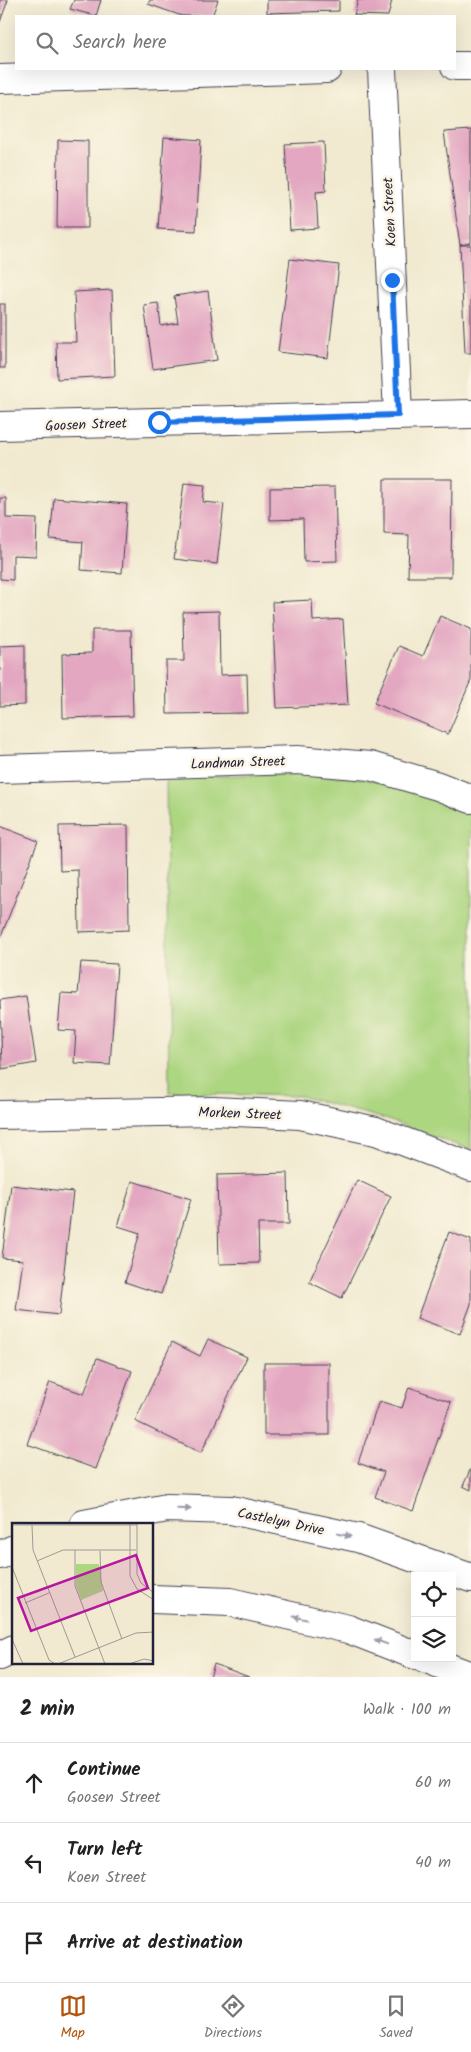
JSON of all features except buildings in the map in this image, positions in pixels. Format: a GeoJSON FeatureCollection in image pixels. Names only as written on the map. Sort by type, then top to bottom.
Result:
{"type":"FeatureCollection","features":[{"type":"Feature","properties":{"kind":"street"},"geometry":{"type":"LineString","coordinates":[[456,66],[471,66]]}},
{"type":"Feature","properties":{"kind":"street"},"geometry":{"type":"LineString","coordinates":[[0,79],[294,70]]}},
{"type":"Feature","properties":{"kind":"street","name":"Koen Street"},"geometry":{"type":"LineString","coordinates":[[382,70],[398,415]]}},
{"type":"Feature","properties":{"kind":"street","name":"Goosen Street"},"geometry":{"type":"LineString","coordinates":[[0,426],[471,414]]}},
{"type":"Feature","properties":{"kind":"street","name":"Landman Street"},"geometry":{"type":"LineString","coordinates":[[0,769],[297,760],[370,766],[438,786],[471,799]]}},
{"type":"Feature","properties":{"kind":"street","name":"Morken Street"},"geometry":{"type":"LineString","coordinates":[[0,1115],[214,1112],[300,1115],[376,1132],[471,1167]]}},
{"type":"Feature","properties":{"kind":"street","name":"Castlelyn Drive"},"geometry":{"type":"LineString","coordinates":[[89,1523],[167,1508],[230,1510],[358,1538],[471,1578]]}},
{"type":"Feature","properties":{"kind":"street"},"geometry":{"type":"LineString","coordinates":[[0,1555],[12,1550]]}},
{"type":"Feature","properties":{"kind":"street"},"geometry":{"type":"LineString","coordinates":[[154,1599],[230,1602],[348,1629],[411,1653]]}},
{"type":"Feature","properties":{"kind":"street"},"geometry":{"type":"LineString","coordinates":[[0,1656],[12,1650]]}},
{"type":"Feature","properties":{"kind":"street"},"geometry":{"type":"LineString","coordinates":[[434,1662],[471,1676]]}},
{"type":"Feature","properties":{"kind":"green space"},"geometry":{"type":"Polygon","coordinates":[[[299,773],[368,779],[436,797],[471,811],[471,1150],[385,1119],[300,1096],[169,1093],[166,778],[299,773]]]}},
{"type":"Feature","properties":{"kind":"route"},"geometry":{"type":"LineString","coordinates":[[159,422],[398,415],[392,280]]}}]}
